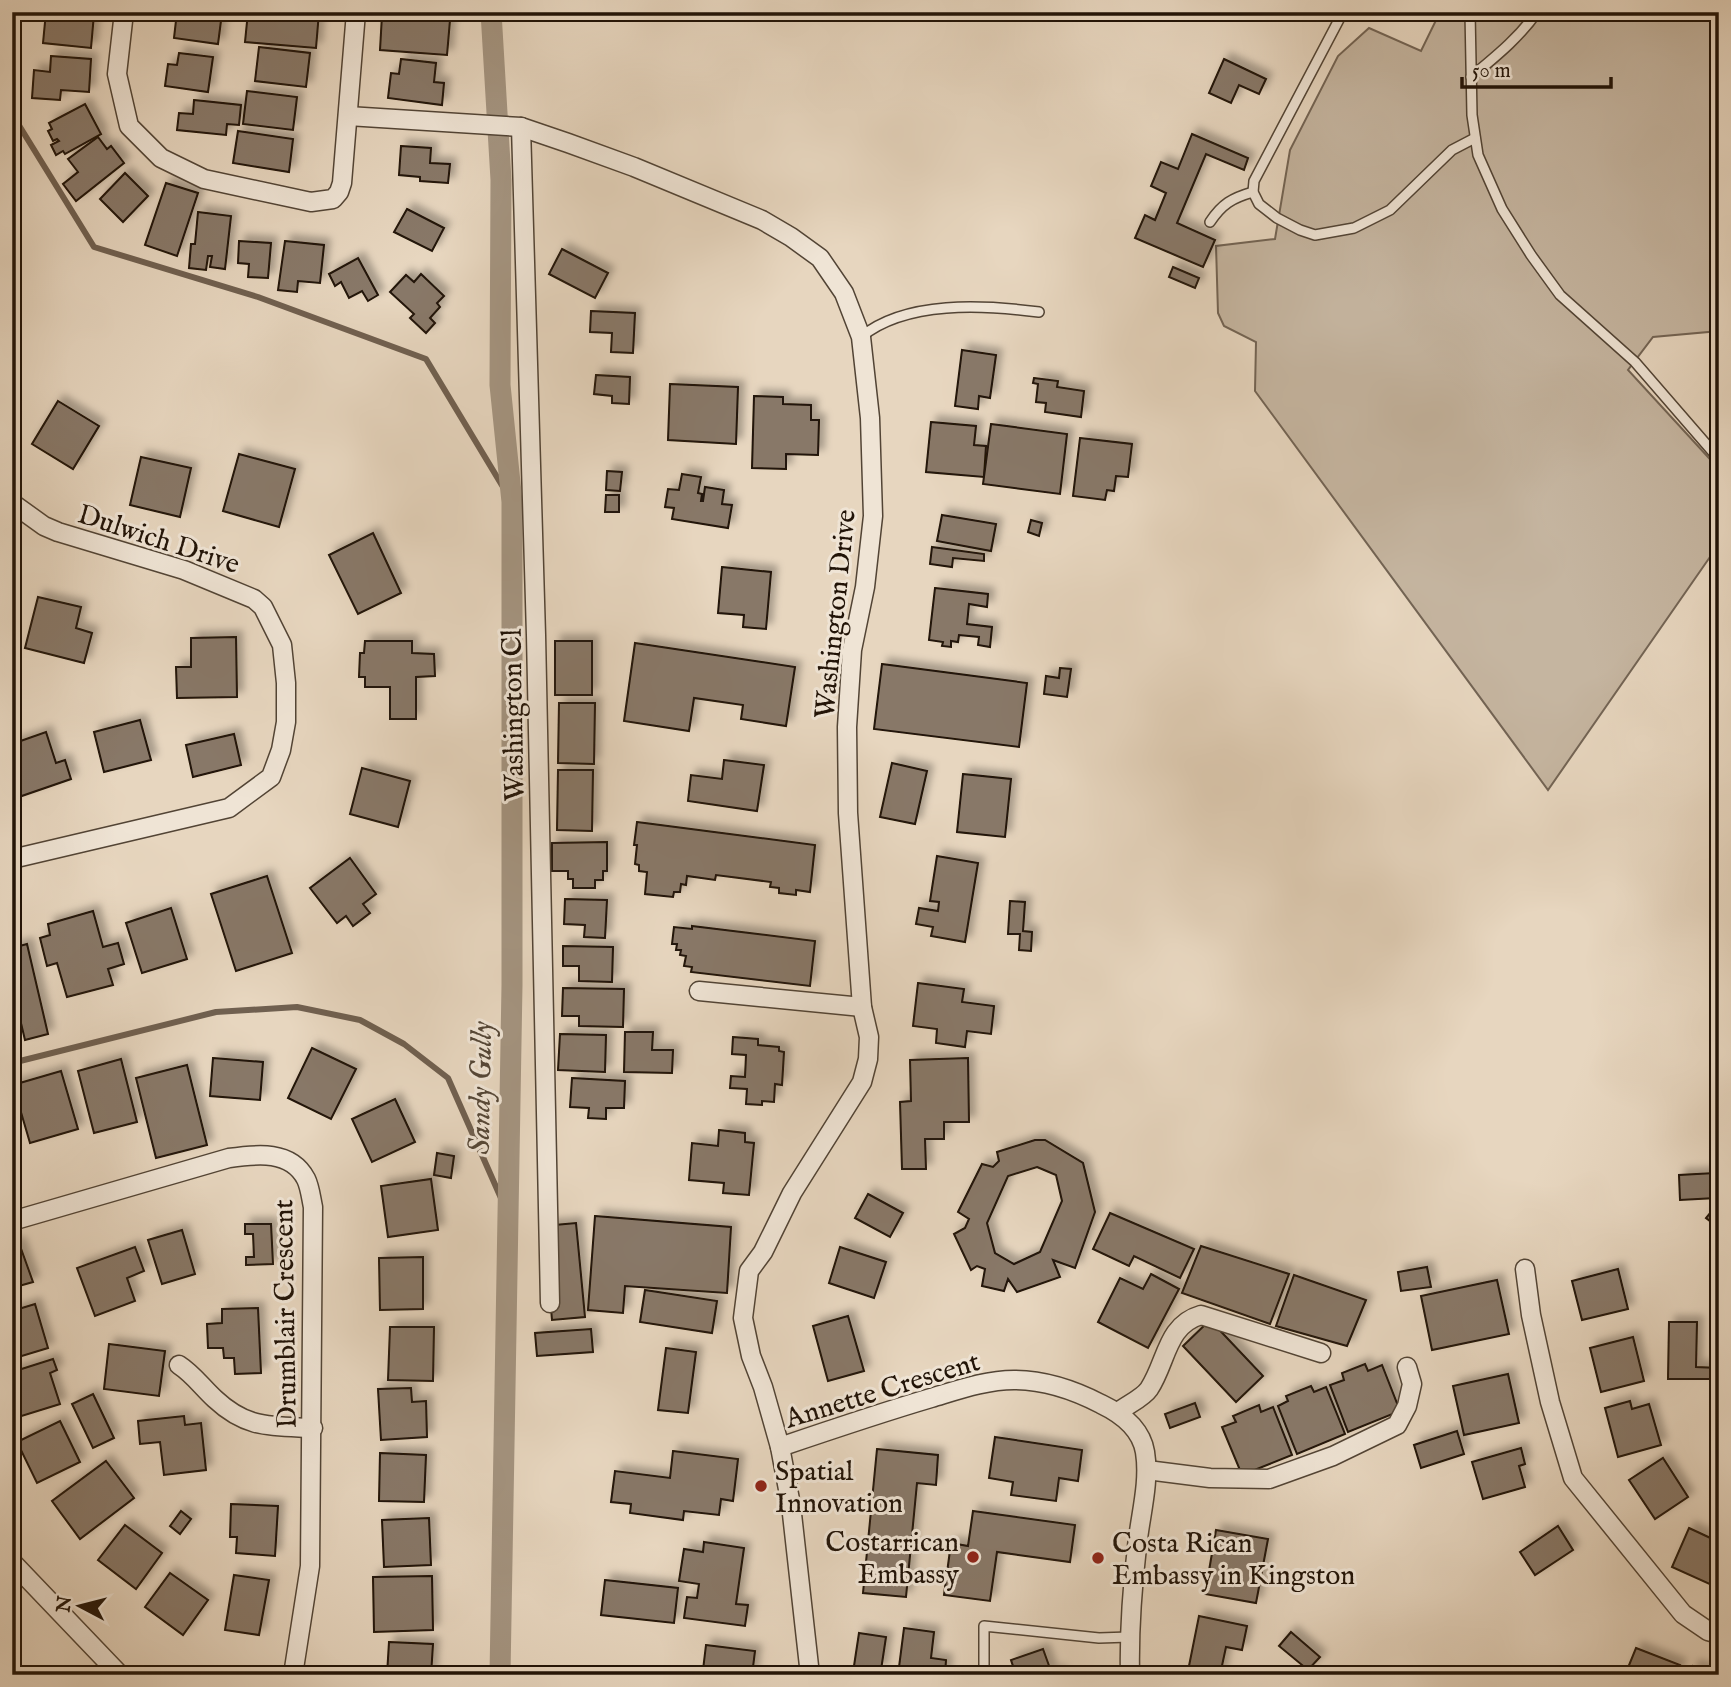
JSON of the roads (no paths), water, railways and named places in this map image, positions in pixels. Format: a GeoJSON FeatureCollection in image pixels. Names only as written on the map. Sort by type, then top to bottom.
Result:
{"type":"FeatureCollection","features":[{"type":"Feature","properties":{"kind":"street"},"geometry":{"type":"LineString","coordinates":[[124,12],[117,74],[129,126],[161,158],[204,179],[311,202],[333,199],[342,183],[356,12]]}},
{"type":"Feature","properties":{"kind":"street","name":"Washington Drive"},"geometry":{"type":"LineString","coordinates":[[348,116],[521,127],[634,167],[762,220],[791,237],[820,258],[844,293],[855,318],[860,337],[870,418],[873,516],[864,587],[852,650],[847,751],[848,813],[862,1007],[869,1037],[868,1059],[862,1082],[792,1193],[763,1252],[748,1271],[743,1318],[751,1356],[780,1447]]}},
{"type":"Feature","properties":{"kind":"street","name":"Washington Cl"},"geometry":{"type":"LineString","coordinates":[[521,127],[537,635],[550,1303]]}},
{"type":"Feature","properties":{"kind":"street","name":"Dulwich Drive"},"geometry":{"type":"LineString","coordinates":[[12,503],[58,533],[184,570],[254,598],[262,607],[282,645],[286,722],[281,750],[271,777],[229,808],[12,859]]}},
{"type":"Feature","properties":{"kind":"street"},"geometry":{"type":"LineString","coordinates":[[699,991],[862,1007]]}},
{"type":"Feature","properties":{"kind":"street","name":"Drumblair Crescent"},"geometry":{"type":"LineString","coordinates":[[12,1221],[229,1158],[272,1156],[295,1164],[307,1181],[313,1207],[310,1566],[293,1675]]}},
{"type":"Feature","properties":{"kind":"street"},"geometry":{"type":"LineString","coordinates":[[1525,1269],[1531,1315],[1545,1377],[1573,1478],[1684,1614],[1707,1631],[1719,1634]]}},
{"type":"Feature","properties":{"kind":"street"},"geometry":{"type":"LineString","coordinates":[[1118,1412],[1148,1391],[1177,1329],[1187,1319],[1201,1315],[1321,1353]]}},
{"type":"Feature","properties":{"kind":"street"},"geometry":{"type":"LineString","coordinates":[[179,1364],[238,1417],[257,1425],[313,1428]]}},
{"type":"Feature","properties":{"kind":"street"},"geometry":{"type":"LineString","coordinates":[[1147,1470],[1210,1478],[1269,1479],[1333,1456],[1396,1425],[1407,1406],[1412,1384],[1407,1367]]}},
{"type":"Feature","properties":{"kind":"street","name":"Annette Crescent"},"geometry":{"type":"LineString","coordinates":[[810,1675],[791,1505],[780,1447],[964,1388],[1014,1380],[1054,1385],[1118,1412],[1139,1433],[1145,1449],[1147,1470],[1129,1637],[1130,1675]]}},
{"type":"Feature","properties":{"kind":"street"},"geometry":{"type":"LineString","coordinates":[[12,1562],[120,1675]]}},
{"type":"Feature","properties":{"kind":"lane"},"geometry":{"type":"LineString","coordinates":[[1343,12],[1254,181],[1253,192],[1259,204],[1277,218],[1315,235],[1354,228],[1390,211],[1452,150],[1475,138]]}},
{"type":"Feature","properties":{"kind":"lane"},"geometry":{"type":"LineString","coordinates":[[1470,12],[1475,138],[1478,155],[1502,208],[1560,295],[1635,362],[1719,459]]}},
{"type":"Feature","properties":{"kind":"lane"},"geometry":{"type":"LineString","coordinates":[[1471,77],[1501,53],[1528,26],[1537,12]]}},
{"type":"Feature","properties":{"kind":"lane"},"geometry":{"type":"LineString","coordinates":[[1210,222],[1220,207],[1232,198],[1253,192]]}},
{"type":"Feature","properties":{"kind":"lane"},"geometry":{"type":"LineString","coordinates":[[860,337],[876,325],[908,314],[957,307],[1039,312]]}},
{"type":"Feature","properties":{"kind":"lane"},"geometry":{"type":"LineString","coordinates":[[984,1675],[984,1626],[1099,1638],[1129,1637]]}},
{"type":"Feature","properties":{"kind":"waterway"},"geometry":{"type":"LineString","coordinates":[[12,94],[18,12]]}},
{"type":"Feature","properties":{"kind":"waterway","name":"Sandy Gully"},"geometry":{"type":"LineString","coordinates":[[491,12],[501,180],[500,385],[512,502],[512,985],[500,1675]]}},
{"type":"Feature","properties":{"kind":"waterway"},"geometry":{"type":"LineString","coordinates":[[12,114],[94,247],[258,297],[426,359],[512,502]]}},
{"type":"Feature","properties":{"kind":"waterway"},"geometry":{"type":"LineString","coordinates":[[12,1063],[216,1012],[297,1007],[360,1020],[404,1044],[448,1078],[508,1214]]}},
{"type":"Feature","properties":{"kind":"place","name":"Spatial Innovation"},"geometry":{"type":"Point","coordinates":[761,1486]}},
{"type":"Feature","properties":{"kind":"place","name":"Costarrican Embassy"},"geometry":{"type":"Point","coordinates":[973,1557]}},
{"type":"Feature","properties":{"kind":"place","name":"Costa Rican Embassy in Kingston"},"geometry":{"type":"Point","coordinates":[1098,1558]}}]}
